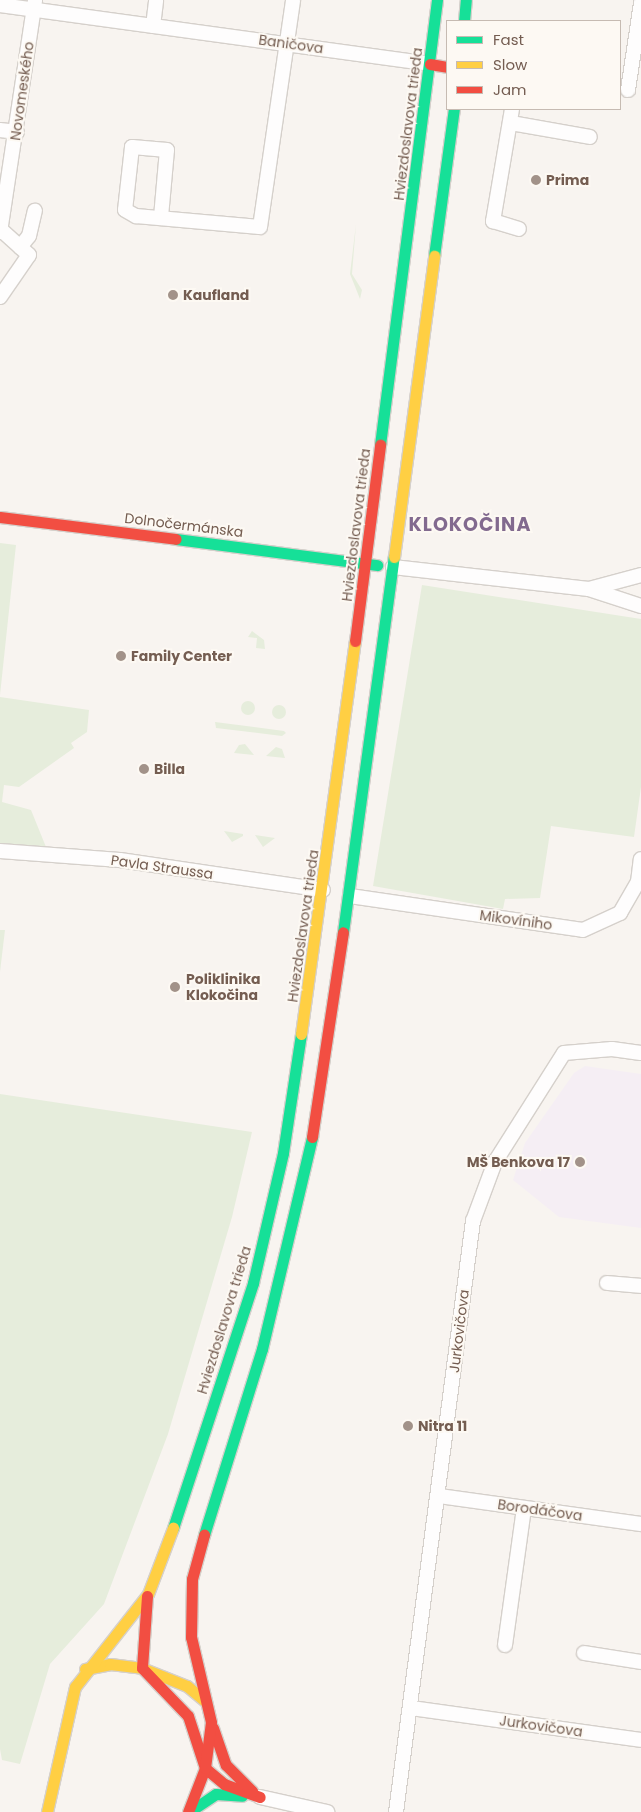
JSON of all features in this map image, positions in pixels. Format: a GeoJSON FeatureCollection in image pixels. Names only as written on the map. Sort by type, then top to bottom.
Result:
{"type":"FeatureCollection","features":[{"type":"Feature","properties":{"kind":"street"},"geometry":{"type":"LineString","coordinates":[[153,26],[156,0]]}},
{"type":"Feature","properties":{"kind":"street"},"geometry":{"type":"LineString","coordinates":[[161,218],[167,150],[132,147],[126,210],[136,216],[260,226],[293,0]]}},
{"type":"Feature","properties":{"kind":"street","name":"Hviezdoslavova trieda"},"geometry":{"type":"LineString","coordinates":[[47,1812],[63,1726],[85,1669],[148,1594],[253,1283],[290,1117],[323,890],[365,562],[403,294],[437,0]]}},
{"type":"Feature","properties":{"kind":"street"},"geometry":{"type":"LineString","coordinates":[[464,20],[466,0]]}},
{"type":"Feature","properties":{"kind":"street"},"geometry":{"type":"LineString","coordinates":[[630,90],[641,3]]}},
{"type":"Feature","properties":{"kind":"street"},"geometry":{"type":"LineString","coordinates":[[0,5],[34,4]]}},
{"type":"Feature","properties":{"kind":"street","name":"Baničova"},"geometry":{"type":"LineString","coordinates":[[34,4],[153,26],[288,43],[430,64]]}},
{"type":"Feature","properties":{"kind":"street","name":"Novomeského"},"geometry":{"type":"LineString","coordinates":[[1,231],[17,132],[34,4]]}},
{"type":"Feature","properties":{"kind":"street"},"geometry":{"type":"LineString","coordinates":[[430,64],[446,67]]}},
{"type":"Feature","properties":{"kind":"street"},"geometry":{"type":"LineString","coordinates":[[260,1797],[226,1765],[211,1722],[190,1637],[192,1579],[216,1488],[262,1349],[301,1196],[336,1007],[454,110]]}},
{"type":"Feature","properties":{"kind":"street"},"geometry":{"type":"LineString","coordinates":[[512,110],[493,221],[519,229]]}},
{"type":"Feature","properties":{"kind":"street"},"geometry":{"type":"LineString","coordinates":[[511,123],[590,138]]}},
{"type":"Feature","properties":{"kind":"street"},"geometry":{"type":"LineString","coordinates":[[0,130],[17,132]]}},
{"type":"Feature","properties":{"kind":"street"},"geometry":{"type":"LineString","coordinates":[[20,247],[28,236],[35,211]]}},
{"type":"Feature","properties":{"kind":"street"},"geometry":{"type":"LineString","coordinates":[[0,297],[29,255],[1,231]]}},
{"type":"Feature","properties":{"kind":"street"},"geometry":{"type":"LineString","coordinates":[[403,294],[430,297]]}},
{"type":"Feature","properties":{"kind":"street","name":"Dolnočermánska"},"geometry":{"type":"LineString","coordinates":[[0,518],[365,562],[393,568]]}},
{"type":"Feature","properties":{"kind":"street"},"geometry":{"type":"LineString","coordinates":[[393,568],[589,589],[641,606]]}},
{"type":"Feature","properties":{"kind":"street"},"geometry":{"type":"LineString","coordinates":[[589,589],[641,575]]}},
{"type":"Feature","properties":{"kind":"street","name":"Pavla Straussa"},"geometry":{"type":"LineString","coordinates":[[0,851],[120,860],[323,890]]}},
{"type":"Feature","properties":{"kind":"street","name":"Mikovíniho"},"geometry":{"type":"LineString","coordinates":[[350,896],[583,930],[620,913],[638,882],[641,859]]}},
{"type":"Feature","properties":{"kind":"street"},"geometry":{"type":"LineString","coordinates":[[323,890],[350,896]]}},
{"type":"Feature","properties":{"kind":"street","name":"Jurkovičova"},"geometry":{"type":"LineString","coordinates":[[396,1812],[439,1496],[473,1221],[495,1162],[564,1053],[612,1049],[641,1053]]}},
{"type":"Feature","properties":{"kind":"street"},"geometry":{"type":"LineString","coordinates":[[607,1283],[641,1286]]}},
{"type":"Feature","properties":{"kind":"street","name":"Borodáčova"},"geometry":{"type":"LineString","coordinates":[[439,1496],[641,1524]]}},
{"type":"Feature","properties":{"kind":"street"},"geometry":{"type":"LineString","coordinates":[[505,1645],[524,1508]]}},
{"type":"Feature","properties":{"kind":"street"},"geometry":{"type":"LineString","coordinates":[[148,1594],[142,1668],[188,1716],[205,1768],[224,1784],[260,1797],[327,1812]]}},
{"type":"Feature","properties":{"kind":"street"},"geometry":{"type":"LineString","coordinates":[[584,1653],[641,1662]]}},
{"type":"Feature","properties":{"kind":"street"},"geometry":{"type":"LineString","coordinates":[[85,1669],[110,1664],[142,1668],[187,1686],[206,1702]]}},
{"type":"Feature","properties":{"kind":"street","name":"Jurkovičova"},"geometry":{"type":"LineString","coordinates":[[411,1708],[641,1740]]}},
{"type":"Feature","properties":{"kind":"street"},"geometry":{"type":"LineString","coordinates":[[188,1812],[205,1768],[211,1722]]}},
{"type":"Feature","properties":{"kind":"street"},"geometry":{"type":"LineString","coordinates":[[188,1812],[216,1794],[260,1797]]}},
{"type":"Feature","properties":{"kind":"shaded area","name":"MŠ Benkova 17"},"geometry":{"type":"Polygon","coordinates":[[[585,1066],[641,1074],[641,1228],[559,1217],[513,1180],[525,1143],[574,1073],[585,1066]]]}},
{"type":"Feature","properties":{"kind":"green space"},"geometry":{"type":"Polygon","coordinates":[[[356,224],[352,274],[362,290],[360,299],[350,274],[356,224]]]}},
{"type":"Feature","properties":{"kind":"green space"},"geometry":{"type":"Polygon","coordinates":[[[0,543],[16,545],[0,695],[0,543]]]}},
{"type":"Feature","properties":{"kind":"green space"},"geometry":{"type":"Polygon","coordinates":[[[422,585],[641,619],[641,787],[634,837],[551,826],[540,898],[505,899],[503,909],[373,886],[422,585]]]}},
{"type":"Feature","properties":{"kind":"green space"},"geometry":{"type":"Polygon","coordinates":[[[252,631],[264,640],[265,649],[256,648],[257,638],[248,637],[252,631]]]}},
{"type":"Feature","properties":{"kind":"green space"},"geometry":{"type":"Polygon","coordinates":[[[0,697],[89,710],[87,732],[71,743],[74,748],[19,787],[4,785],[2,802],[31,810],[46,847],[0,844],[0,697]]]}},
{"type":"Feature","properties":{"kind":"green space"},"geometry":{"type":"Polygon","coordinates":[[[245,701],[251,701],[255,708],[251,715],[245,715],[241,711],[241,705],[245,701]]]}},
{"type":"Feature","properties":{"kind":"green space"},"geometry":{"type":"Polygon","coordinates":[[[276,705],[282,705],[286,712],[282,719],[276,719],[272,715],[272,709],[276,705]]]}},
{"type":"Feature","properties":{"kind":"green space"},"geometry":{"type":"Polygon","coordinates":[[[215,722],[284,731],[286,733],[282,736],[216,728],[215,722]]]}},
{"type":"Feature","properties":{"kind":"green space"},"geometry":{"type":"Polygon","coordinates":[[[245,744],[254,755],[234,753],[239,745],[245,744]]]}},
{"type":"Feature","properties":{"kind":"green space"},"geometry":{"type":"Polygon","coordinates":[[[276,747],[282,749],[285,758],[266,756],[276,747]]]}},
{"type":"Feature","properties":{"kind":"green space"},"geometry":{"type":"Polygon","coordinates":[[[224,831],[243,834],[243,836],[232,842],[224,831]]]}},
{"type":"Feature","properties":{"kind":"green space"},"geometry":{"type":"Polygon","coordinates":[[[255,835],[275,838],[263,847],[255,835]]]}},
{"type":"Feature","properties":{"kind":"green space"},"geometry":{"type":"Polygon","coordinates":[[[0,930],[5,930],[0,972],[0,930]]]}},
{"type":"Feature","properties":{"kind":"green space"},"geometry":{"type":"Polygon","coordinates":[[[0,1094],[252,1132],[232,1217],[168,1434],[104,1604],[50,1664],[20,1764],[2,1760],[0,1749],[0,1094]]]}},
{"type":"Feature","properties":{"kind":"traffic: fast"},"geometry":{"type":"LineString","coordinates":[[380,445],[437,0]]}},
{"type":"Feature","properties":{"kind":"traffic: fast"},"geometry":{"type":"LineString","coordinates":[[464,20],[466,0]]}},
{"type":"Feature","properties":{"kind":"traffic: fast"},"geometry":{"type":"LineString","coordinates":[[434,256],[454,110]]}},
{"type":"Feature","properties":{"kind":"traffic: fast"},"geometry":{"type":"LineString","coordinates":[[176,539],[377,565]]}},
{"type":"Feature","properties":{"kind":"traffic: fast"},"geometry":{"type":"LineString","coordinates":[[343,932],[394,557]]}},
{"type":"Feature","properties":{"kind":"traffic: fast"},"geometry":{"type":"LineString","coordinates":[[173,1528],[253,1283],[283,1153],[301,1034]]}},
{"type":"Feature","properties":{"kind":"traffic: fast"},"geometry":{"type":"LineString","coordinates":[[204,1535],[262,1349],[312,1137]]}},
{"type":"Feature","properties":{"kind":"traffic: fast"},"geometry":{"type":"LineString","coordinates":[[189,1812],[216,1794],[242,1796]]}},
{"type":"Feature","properties":{"kind":"traffic: slow"},"geometry":{"type":"LineString","coordinates":[[394,557],[434,256]]}},
{"type":"Feature","properties":{"kind":"traffic: slow"},"geometry":{"type":"LineString","coordinates":[[301,1034],[355,641]]}},
{"type":"Feature","properties":{"kind":"traffic: slow"},"geometry":{"type":"LineString","coordinates":[[47,1812],[75,1687],[148,1594],[173,1528]]}},
{"type":"Feature","properties":{"kind":"traffic: slow"},"geometry":{"type":"LineString","coordinates":[[85,1669],[110,1664],[142,1668],[187,1686],[206,1702]]}},
{"type":"Feature","properties":{"kind":"traffic: jam"},"geometry":{"type":"LineString","coordinates":[[430,64],[446,67]]}},
{"type":"Feature","properties":{"kind":"traffic: jam"},"geometry":{"type":"LineString","coordinates":[[355,641],[380,445]]}},
{"type":"Feature","properties":{"kind":"traffic: jam"},"geometry":{"type":"LineString","coordinates":[[0,517],[176,539]]}},
{"type":"Feature","properties":{"kind":"traffic: jam"},"geometry":{"type":"LineString","coordinates":[[312,1137],[343,932]]}},
{"type":"Feature","properties":{"kind":"traffic: jam"},"geometry":{"type":"LineString","coordinates":[[188,1812],[205,1768],[211,1722],[191,1637],[192,1579],[204,1535]]}},
{"type":"Feature","properties":{"kind":"traffic: jam"},"geometry":{"type":"LineString","coordinates":[[147,1596],[142,1668],[188,1716],[205,1768],[224,1784],[260,1797]]}},
{"type":"Feature","properties":{"kind":"traffic: jam"},"geometry":{"type":"LineString","coordinates":[[213,1728],[226,1765],[252,1791]]}},
{"type":"Feature","properties":{"kind":"place","name":"Prima"},"geometry":{"type":"Point","coordinates":[536,180]}},
{"type":"Feature","properties":{"kind":"place","name":"Kaufland"},"geometry":{"type":"Point","coordinates":[173,295]}},
{"type":"Feature","properties":{"kind":"place","name":"Family Center"},"geometry":{"type":"Point","coordinates":[121,656]}},
{"type":"Feature","properties":{"kind":"place","name":"Billa"},"geometry":{"type":"Point","coordinates":[144,769]}},
{"type":"Feature","properties":{"kind":"place","name":"Poliklinika Klokočina"},"geometry":{"type":"Point","coordinates":[175,987]}},
{"type":"Feature","properties":{"kind":"place","name":"MŠ Benkova 17"},"geometry":{"type":"Point","coordinates":[580,1162]}},
{"type":"Feature","properties":{"kind":"place","name":"Nitra 11"},"geometry":{"type":"Point","coordinates":[408,1426]}},
{"type":"Feature","properties":{"kind":"district","name":"KLOKOČINA"},"geometry":{"type":"Point","coordinates":[470,525]}}]}
